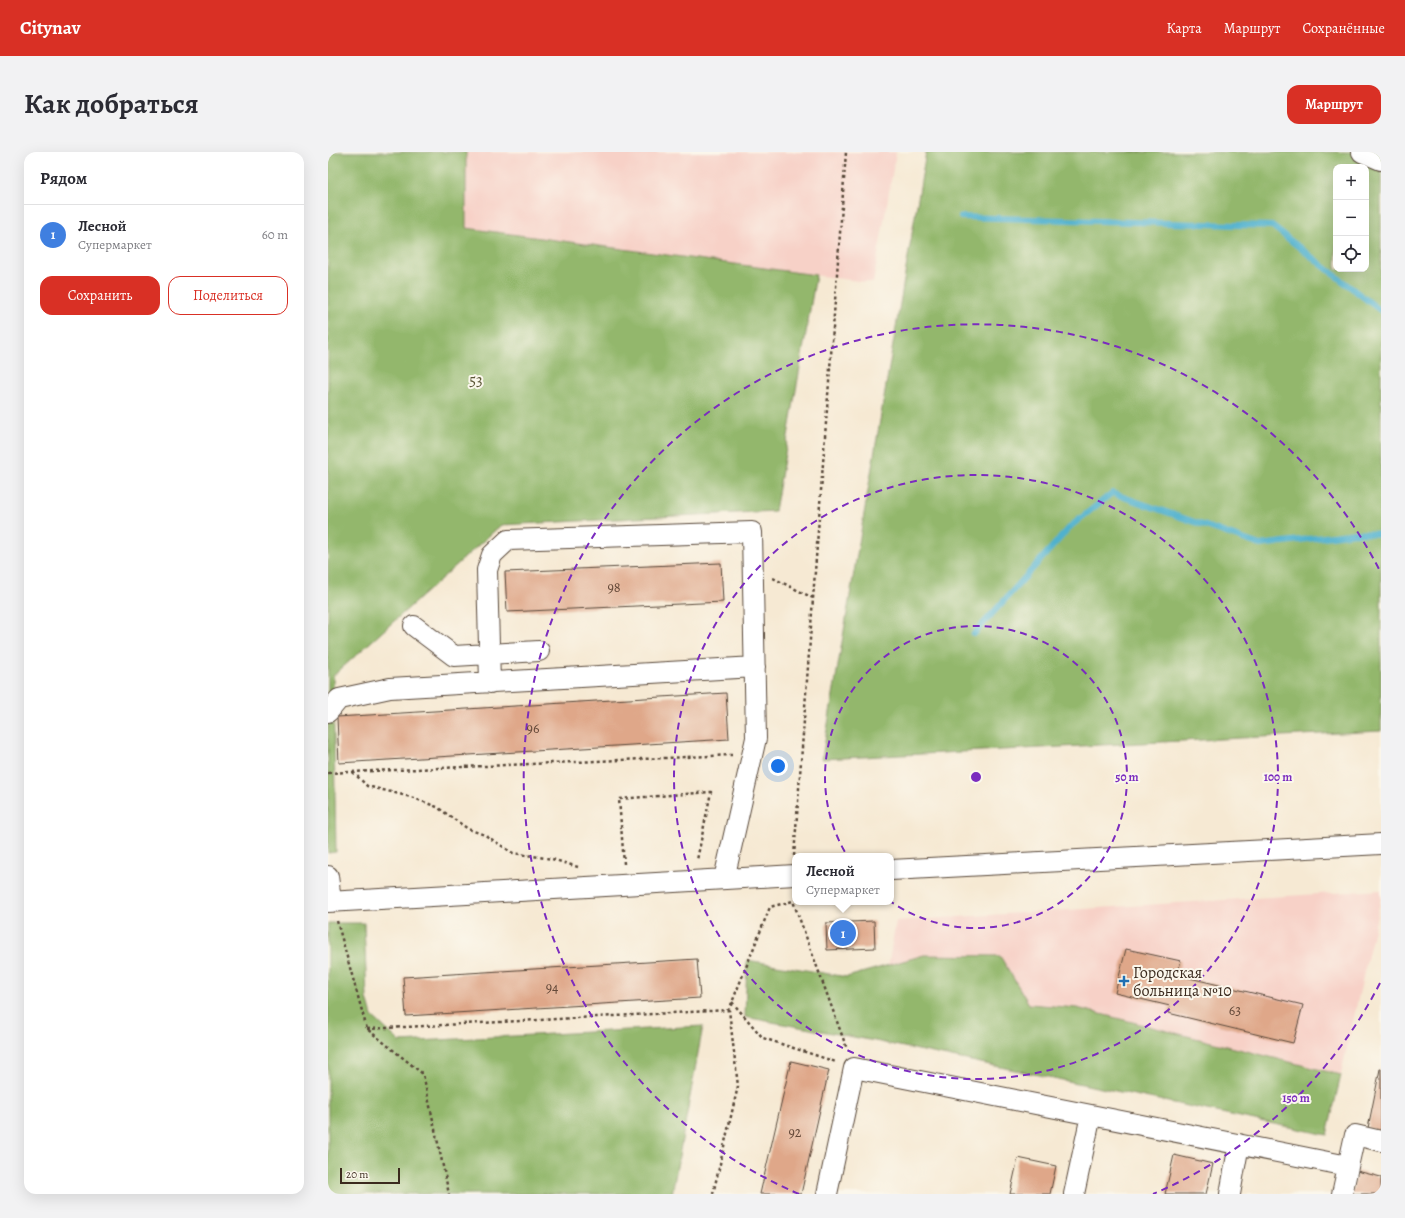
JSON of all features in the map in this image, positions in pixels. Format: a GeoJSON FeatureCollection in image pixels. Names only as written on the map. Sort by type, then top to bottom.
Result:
{"type":"FeatureCollection","features":[{"type":"Feature","properties":{"kind":"street"},"geometry":{"type":"LineString","coordinates":[[1362,152],[1381,160]]}},
{"type":"Feature","properties":{"kind":"street"},"geometry":{"type":"LineString","coordinates":[[490,683],[487,570],[492,555],[508,540],[752,532],[756,738],[724,879]]}},
{"type":"Feature","properties":{"kind":"street"},"geometry":{"type":"LineString","coordinates":[[414,626],[454,656],[538,651]]}},
{"type":"Feature","properties":{"kind":"street"},"geometry":{"type":"LineString","coordinates":[[328,712],[339,699],[390,688],[755,667]]}},
{"type":"Feature","properties":{"kind":"street"},"geometry":{"type":"LineString","coordinates":[[894,870],[1381,844]]}},
{"type":"Feature","properties":{"kind":"street"},"geometry":{"type":"LineString","coordinates":[[328,876],[330,901],[724,879],[792,867]]}},
{"type":"Feature","properties":{"kind":"street"},"geometry":{"type":"LineString","coordinates":[[827,1194],[854,1068],[1348,1166]]}},
{"type":"Feature","properties":{"kind":"street"},"geometry":{"type":"LineString","coordinates":[[1074,1194],[1091,1115]]}},
{"type":"Feature","properties":{"kind":"street"},"geometry":{"type":"LineString","coordinates":[[1342,1194],[1355,1135],[1381,1141]]}},
{"type":"Feature","properties":{"kind":"street"},"geometry":{"type":"LineString","coordinates":[[1230,1194],[1239,1144]]}},
{"type":"Feature","properties":{"kind":"path"},"geometry":{"type":"LineString","coordinates":[[796,853],[846,152]]}},
{"type":"Feature","properties":{"kind":"path"},"geometry":{"type":"LineString","coordinates":[[753,568],[813,598]]}},
{"type":"Feature","properties":{"kind":"path"},"geometry":{"type":"LineString","coordinates":[[328,773],[752,754]]}},
{"type":"Feature","properties":{"kind":"path"},"geometry":{"type":"LineString","coordinates":[[353,772],[367,786],[411,797],[437,808],[468,829],[485,835],[513,853],[552,859],[581,868]]}},
{"type":"Feature","properties":{"kind":"path"},"geometry":{"type":"LineString","coordinates":[[624,870],[619,799],[711,792],[697,860]]}},
{"type":"Feature","properties":{"kind":"path"},"geometry":{"type":"LineString","coordinates":[[330,901],[367,1029],[423,1074],[449,1194]]}},
{"type":"Feature","properties":{"kind":"path"},"geometry":{"type":"LineString","coordinates":[[713,1194],[738,1086],[730,1010],[732,1002],[770,907],[792,901]]}},
{"type":"Feature","properties":{"kind":"path"},"geometry":{"type":"LineString","coordinates":[[794,905],[854,1068]]}},
{"type":"Feature","properties":{"kind":"path"},"geometry":{"type":"LineString","coordinates":[[732,1002],[763,1038],[854,1068]]}},
{"type":"Feature","properties":{"kind":"path"},"geometry":{"type":"LineString","coordinates":[[367,1029],[730,1010]]}},
{"type":"Feature","properties":{"kind":"shaded area"},"geometry":{"type":"Polygon","coordinates":[[[466,152],[896,152],[873,283],[466,228],[466,152]]]}},
{"type":"Feature","properties":{"kind":"shaded area","name":"Городская больница №10"},"geometry":{"type":"Polygon","coordinates":[[[1381,890],[1381,898],[1327,1135],[875,1041],[896,921],[1381,890]]]}},
{"type":"Feature","properties":{"kind":"green space","name":"53"},"geometry":{"type":"Polygon","coordinates":[[[328,152],[466,152],[466,228],[816,275],[775,511],[501,525],[333,676],[336,852],[328,853],[328,152]]]}},
{"type":"Feature","properties":{"kind":"green space"},"geometry":{"type":"Polygon","coordinates":[[[926,152],[1381,152],[1381,731],[822,759],[926,152]]]}},
{"type":"Feature","properties":{"kind":"green space"},"geometry":{"type":"Polygon","coordinates":[[[328,923],[364,923],[367,998],[372,1016],[400,1042],[703,1026],[672,1194],[328,1194],[328,923]]]}},
{"type":"Feature","properties":{"kind":"green space"},"geometry":{"type":"Polygon","coordinates":[[[924,955],[1000,956],[1029,1004],[1077,1008],[1341,1075],[1327,1135],[875,1041],[745,1017],[747,960],[847,977],[924,955]]]}},
{"type":"Feature","properties":{"kind":"building"},"geometry":{"type":"Polygon","coordinates":[[[721,563],[723,602],[507,612],[505,572],[721,563]]]}},
{"type":"Feature","properties":{"kind":"building"},"geometry":{"type":"Polygon","coordinates":[[[726,693],[729,739],[339,763],[337,717],[726,693]]]}},
{"type":"Feature","properties":{"kind":"building"},"geometry":{"type":"Polygon","coordinates":[[[874,921],[875,948],[827,950],[826,923],[874,921]]]}},
{"type":"Feature","properties":{"kind":"building"},"geometry":{"type":"Polygon","coordinates":[[[1126,949],[1181,961],[1177,975],[1303,1005],[1293,1043],[1168,1013],[1170,1006],[1115,993],[1126,949]]]}},
{"type":"Feature","properties":{"kind":"building"},"geometry":{"type":"Polygon","coordinates":[[[697,959],[700,998],[406,1016],[403,977],[697,959]]]}},
{"type":"Feature","properties":{"kind":"building"},"geometry":{"type":"Polygon","coordinates":[[[791,1061],[829,1070],[801,1194],[760,1194],[791,1061]]]}},
{"type":"Feature","properties":{"kind":"building"},"geometry":{"type":"Polygon","coordinates":[[[1381,1069],[1381,1131],[1368,1128],[1381,1069]]]}},
{"type":"Feature","properties":{"kind":"building"},"geometry":{"type":"Polygon","coordinates":[[[1174,1155],[1213,1164],[1206,1194],[1165,1194],[1174,1155]]]}},
{"type":"Feature","properties":{"kind":"building"},"geometry":{"type":"Polygon","coordinates":[[[1018,1158],[1056,1166],[1050,1194],[1010,1194],[1018,1158]]]}},
{"type":"Feature","properties":{"kind":"building"},"geometry":{"type":"Polygon","coordinates":[[[1357,1171],[1381,1177],[1381,1194],[1352,1194],[1357,1171]]]}},
{"type":"Feature","properties":{"kind":"waterway"},"geometry":{"type":"LineString","coordinates":[[961,217],[1272,226],[1381,311]]}},
{"type":"Feature","properties":{"kind":"waterway"},"geometry":{"type":"LineString","coordinates":[[974,634],[1071,526],[1112,493],[1260,545],[1356,533],[1381,534]]}},
{"type":"Feature","properties":{"kind":"place","name":"Лесной"},"geometry":{"type":"Point","coordinates":[843,933]}},
{"type":"Feature","properties":{"kind":"place","name":"Городская больница №10"},"geometry":{"type":"Point","coordinates":[1124,981]}}]}
